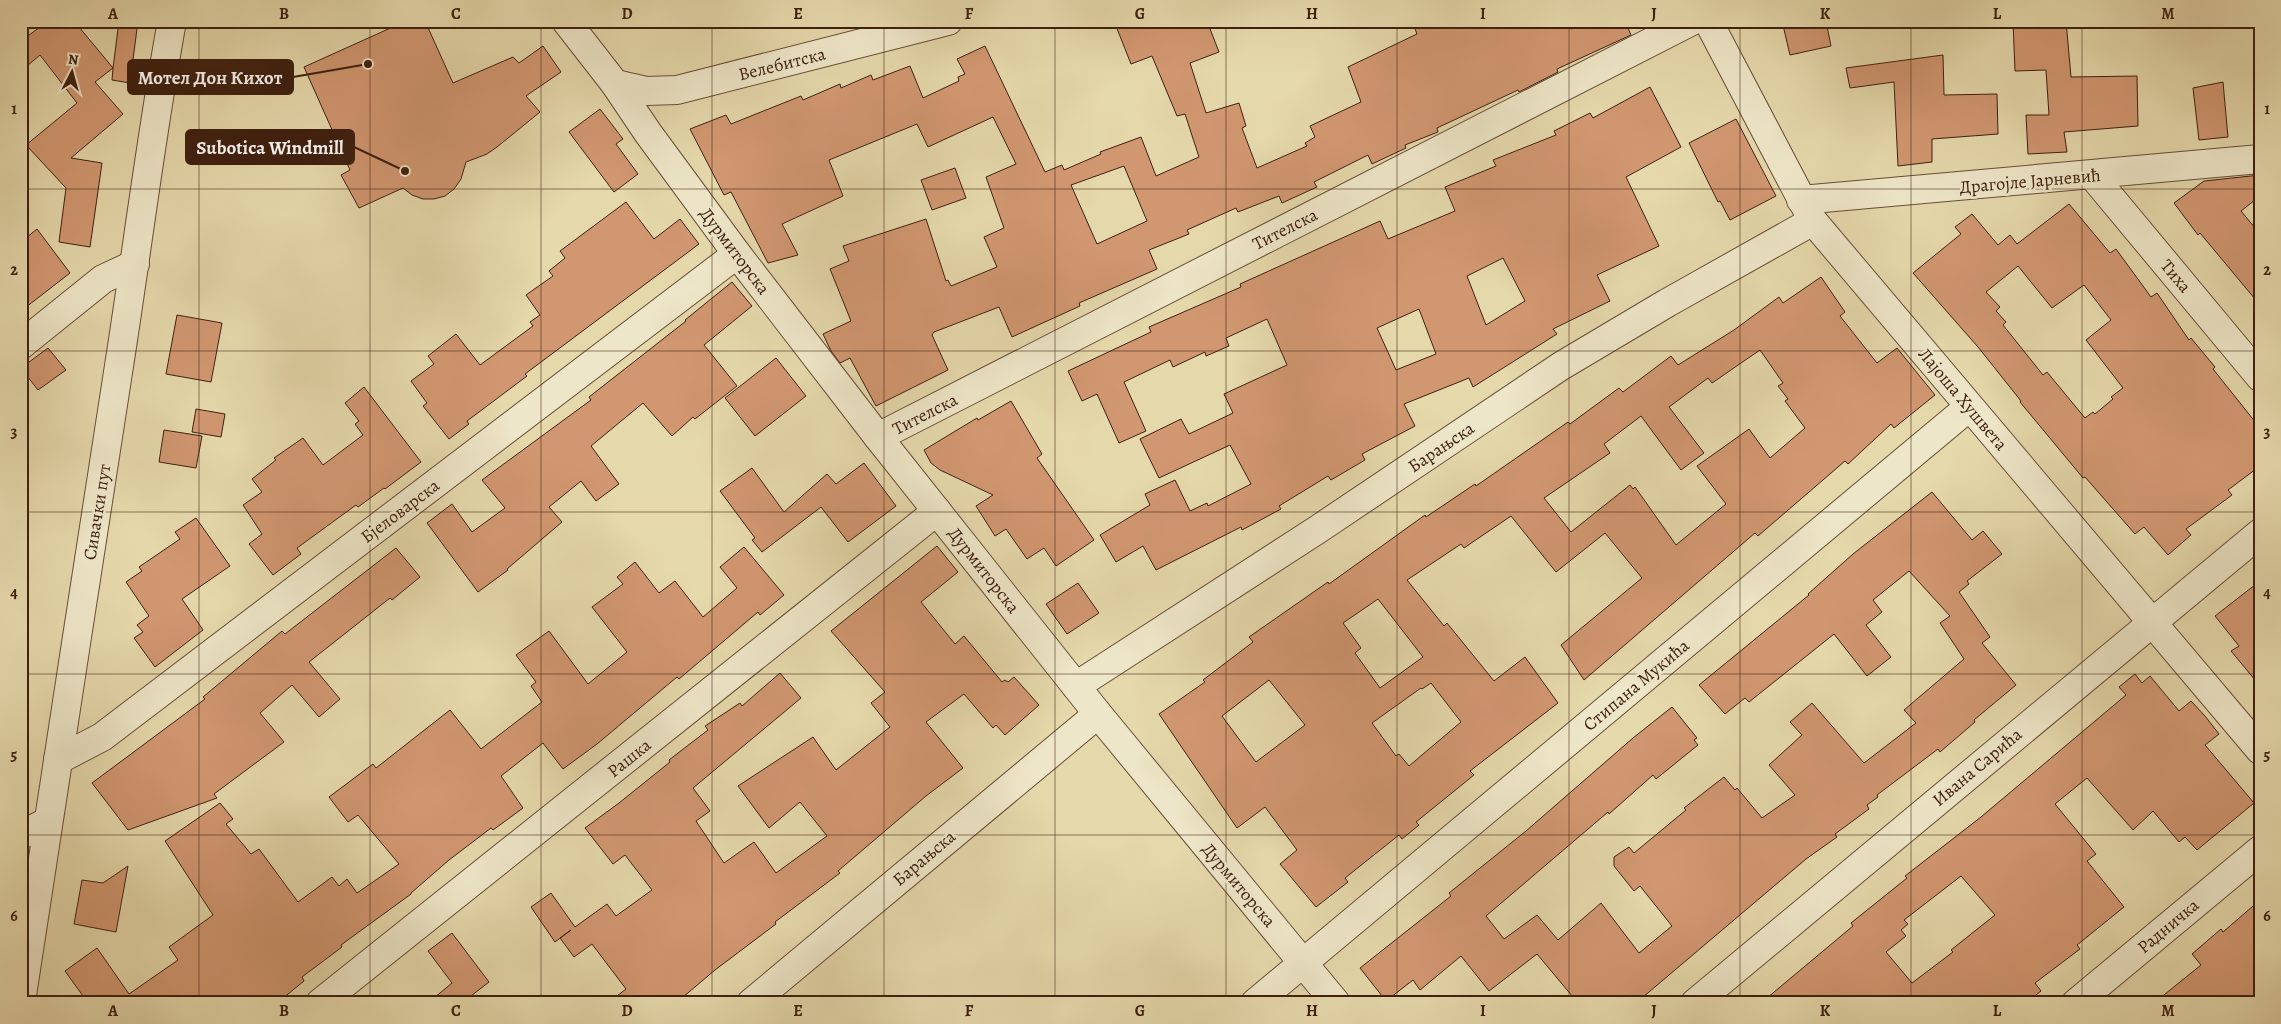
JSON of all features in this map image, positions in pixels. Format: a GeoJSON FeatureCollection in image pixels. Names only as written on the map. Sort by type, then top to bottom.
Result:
{"type":"FeatureCollection","features":[{"type":"Feature","properties":{"kind":"street","name":"Сивачки пут"},"geometry":{"type":"LineString","coordinates":[[21,1002],[47,822],[135,264],[158,94],[172,21]]}},
{"type":"Feature","properties":{"kind":"street","name":"Дурмиторска"},"geometry":{"type":"LineString","coordinates":[[566,21],[615,84],[644,128],[737,254],[878,438],[1098,714],[1336,1003]]}},
{"type":"Feature","properties":{"kind":"street","name":"Велебитска"},"geometry":{"type":"LineString","coordinates":[[615,84],[635,90],[658,92],[698,85],[948,21]]}},
{"type":"Feature","properties":{"kind":"street","name":"Тителска"},"geometry":{"type":"LineString","coordinates":[[878,438],[1692,21]]}},
{"type":"Feature","properties":{"kind":"street","name":"Лајоша Хушвета"},"geometry":{"type":"LineString","coordinates":[[1708,21],[1807,211],[1969,407],[2260,750]]}},
{"type":"Feature","properties":{"kind":"street"},"geometry":{"type":"LineString","coordinates":[[644,128],[647,110],[658,92]]}},
{"type":"Feature","properties":{"kind":"street","name":"Драгојле Јарневић"},"geometry":{"type":"LineString","coordinates":[[1807,211],[2092,175],[2260,160]]}},
{"type":"Feature","properties":{"kind":"street","name":"Тиха"},"geometry":{"type":"LineString","coordinates":[[2092,175],[2260,377]]}},
{"type":"Feature","properties":{"kind":"street","name":"Барањска"},"geometry":{"type":"LineString","coordinates":[[1076,686],[1317,530],[1562,366],[1667,303],[1807,211]]}},
{"type":"Feature","properties":{"kind":"street","name":"Бјеловарска"},"geometry":{"type":"LineString","coordinates":[[58,760],[102,737],[737,254]]}},
{"type":"Feature","properties":{"kind":"street"},"geometry":{"type":"LineString","coordinates":[[21,345],[103,279],[135,264]]}},
{"type":"Feature","properties":{"kind":"street","name":"Стипана Мукића"},"geometry":{"type":"LineString","coordinates":[[1255,1003],[1969,407]]}},
{"type":"Feature","properties":{"kind":"street","name":"Рашка"},"geometry":{"type":"LineString","coordinates":[[320,1003],[938,512]]}},
{"type":"Feature","properties":{"kind":"street","name":"Ивана Сарића"},"geometry":{"type":"LineString","coordinates":[[1696,1003],[2260,533]]}},
{"type":"Feature","properties":{"kind":"street","name":"Барањска"},"geometry":{"type":"LineString","coordinates":[[751,1003],[1098,714]]}},
{"type":"Feature","properties":{"kind":"street"},"geometry":{"type":"LineString","coordinates":[[21,835],[47,822]]}},
{"type":"Feature","properties":{"kind":"street","name":"Радничка"},"geometry":{"type":"LineString","coordinates":[[2076,1003],[2260,850]]}},
{"type":"Feature","properties":{"kind":"building"},"geometry":{"type":"Polygon","coordinates":[[[48,21],[74,21],[113,68],[95,82],[123,114],[71,158],[102,163],[90,247],[59,242],[66,188],[26,145],[77,103],[40,55],[21,71],[21,41],[48,21]]]}},
{"type":"Feature","properties":{"kind":"building"},"geometry":{"type":"Polygon","coordinates":[[[119,21],[138,21],[130,83],[112,80],[119,21]]]}},
{"type":"Feature","properties":{"kind":"building"},"geometry":{"type":"Polygon","coordinates":[[[406,21],[425,21],[453,83],[513,57],[519,63],[543,46],[561,72],[526,96],[540,112],[487,154],[466,162],[461,179],[454,189],[445,196],[423,199],[412,195],[403,188],[359,208],[341,175],[350,170],[304,67],[406,21]]]}},
{"type":"Feature","properties":{"kind":"building"},"geometry":{"type":"Polygon","coordinates":[[[1114,21],[1207,21],[1219,52],[1190,63],[1206,113],[1239,103],[1246,126],[1242,128],[1257,168],[1307,146],[1305,143],[1315,137],[1310,126],[1361,102],[1348,67],[1417,34],[1412,21],[1568,21],[1571,29],[1590,21],[1625,21],[1631,35],[1557,69],[1558,72],[1519,92],[1518,90],[1437,128],[1438,132],[1405,145],[1406,148],[1372,164],[1368,155],[1314,182],[1317,187],[1282,203],[1279,196],[1238,212],[1236,208],[1187,230],[1189,234],[1149,250],[1157,269],[1079,303],[1080,306],[1012,337],[999,307],[934,332],[932,335],[948,370],[876,406],[850,358],[840,363],[831,351],[823,334],[851,321],[830,269],[849,261],[843,246],[926,219],[946,281],[948,280],[951,286],[997,267],[984,237],[1004,228],[986,177],[1016,164],[993,117],[928,147],[917,124],[829,160],[843,196],[782,224],[798,255],[768,263],[731,192],[724,195],[690,129],[726,115],[731,124],[801,96],[803,100],[840,84],[841,88],[871,75],[873,80],[910,66],[923,98],[959,81],[958,77],[965,74],[957,59],[985,46],[1045,172],[1062,165],[1064,170],[1101,154],[1100,152],[1141,137],[1156,176],[1199,157],[1185,114],[1177,116],[1152,56],[1131,64],[1114,21]],[[1124,166],[1071,185],[1097,244],[1147,221],[1124,166]]]}},
{"type":"Feature","properties":{"kind":"building"},"geometry":{"type":"Polygon","coordinates":[[[1782,21],[1826,21],[1831,46],[1790,55],[1782,21]]]}},
{"type":"Feature","properties":{"kind":"building"},"geometry":{"type":"Polygon","coordinates":[[[2013,21],[2066,21],[2071,77],[2137,76],[2138,126],[2064,132],[2067,152],[2028,154],[2026,115],[2049,115],[2046,70],[2015,71],[2013,21]]]}},
{"type":"Feature","properties":{"kind":"building"},"geometry":{"type":"Polygon","coordinates":[[[1943,55],[1944,95],[1997,94],[1998,134],[1932,139],[1932,162],[1898,166],[1894,82],[1850,88],[1846,68],[1943,55]]]}},
{"type":"Feature","properties":{"kind":"building"},"geometry":{"type":"Polygon","coordinates":[[[2223,82],[2228,137],[2199,140],[2193,88],[2223,82]]]}},
{"type":"Feature","properties":{"kind":"building"},"geometry":{"type":"Polygon","coordinates":[[[1650,87],[1681,147],[1626,177],[1659,246],[1597,275],[1610,301],[1553,329],[1557,334],[1473,387],[1469,378],[1404,404],[1415,426],[1362,454],[1365,460],[1331,480],[1328,476],[1279,506],[1281,509],[1242,530],[1241,527],[1156,570],[1143,546],[1116,562],[1100,535],[1150,505],[1145,494],[1175,480],[1190,511],[1207,503],[1208,506],[1251,484],[1230,445],[1159,478],[1140,439],[1181,419],[1189,434],[1233,413],[1224,394],[1287,365],[1267,319],[1226,338],[1229,346],[1206,356],[1205,352],[1173,367],[1170,360],[1124,382],[1146,431],[1119,443],[1097,394],[1082,401],[1068,371],[1151,332],[1149,327],[1241,287],[1240,284],[1380,221],[1388,239],[1455,211],[1445,187],[1496,166],[1493,160],[1556,135],[1554,131],[1590,113],[1593,118],[1650,87]],[[1503,258],[1467,276],[1486,325],[1525,301],[1503,258]],[[1419,309],[1377,328],[1396,370],[1436,354],[1419,309]]]}},
{"type":"Feature","properties":{"kind":"building"},"geometry":{"type":"Polygon","coordinates":[[[600,109],[623,139],[616,144],[638,174],[614,192],[569,132],[600,109]]]}},
{"type":"Feature","properties":{"kind":"building"},"geometry":{"type":"Polygon","coordinates":[[[1736,119],[1776,196],[1730,220],[1720,201],[1718,202],[1689,143],[1736,119]]]}},
{"type":"Feature","properties":{"kind":"building"},"geometry":{"type":"Polygon","coordinates":[[[955,168],[966,198],[932,210],[921,180],[955,168]]]}},
{"type":"Feature","properties":{"kind":"building"},"geometry":{"type":"Polygon","coordinates":[[[2260,175],[2260,196],[2241,211],[2260,234],[2260,305],[2200,233],[2198,235],[2174,203],[2204,181],[2260,175]]]}},
{"type":"Feature","properties":{"kind":"building"},"geometry":{"type":"Polygon","coordinates":[[[626,202],[654,239],[680,219],[699,244],[525,374],[527,376],[467,421],[469,424],[449,439],[423,406],[427,403],[411,381],[434,364],[428,356],[456,334],[480,365],[533,326],[530,322],[540,315],[526,295],[553,276],[549,271],[565,258],[560,251],[626,202]]]}},
{"type":"Feature","properties":{"kind":"building"},"geometry":{"type":"Polygon","coordinates":[[[2069,204],[2110,253],[2116,249],[2151,297],[2157,293],[2189,340],[2191,338],[2215,367],[2213,369],[2260,428],[2260,466],[2228,490],[2232,495],[2186,529],[2191,535],[2168,555],[2144,527],[2135,534],[2085,477],[2083,478],[2020,402],[1978,347],[1913,273],[1961,234],[1955,227],[1972,214],[1998,245],[2010,235],[2017,244],[2069,204]],[[2018,266],[1986,292],[2000,307],[1996,311],[2006,322],[2003,325],[2043,375],[2047,372],[2085,418],[2093,412],[2095,414],[2113,399],[2111,397],[2123,388],[2086,340],[2111,320],[2084,285],[2052,308],[2018,266]]]}},
{"type":"Feature","properties":{"kind":"building"},"geometry":{"type":"Polygon","coordinates":[[[37,229],[70,273],[21,311],[21,242],[37,229]]]}},
{"type":"Feature","properties":{"kind":"building"},"geometry":{"type":"Polygon","coordinates":[[[1821,277],[1845,312],[1840,316],[1877,363],[1897,348],[1935,395],[1894,428],[1891,424],[1848,464],[1845,461],[1758,536],[1755,533],[1584,680],[1561,645],[1642,578],[1605,533],[1556,572],[1511,516],[1464,548],[1461,544],[1407,580],[1444,626],[1447,623],[1494,681],[1525,657],[1558,703],[1470,771],[1474,775],[1416,822],[1419,825],[1402,839],[1399,835],[1345,878],[1348,882],[1316,907],[1280,864],[1297,850],[1265,807],[1237,828],[1159,714],[1205,682],[1203,680],[1253,642],[1249,637],[1328,582],[1329,584],[1425,515],[1426,517],[1475,484],[1476,486],[1568,422],[1570,424],[1619,388],[1623,392],[1671,356],[1678,365],[1734,330],[1779,297],[1783,303],[1821,277]],[[1760,350],[1712,383],[1708,378],[1669,407],[1704,453],[1681,470],[1641,416],[1604,444],[1610,453],[1544,498],[1571,532],[1630,485],[1633,489],[1635,487],[1676,545],[1726,504],[1697,466],[1749,429],[1770,458],[1805,428],[1785,401],[1788,399],[1778,386],[1783,383],[1760,350]],[[1378,599],[1343,623],[1361,648],[1355,653],[1380,688],[1423,657],[1378,599]],[[1269,680],[1222,716],[1256,762],[1305,725],[1269,680]],[[1431,683],[1372,723],[1396,756],[1399,754],[1409,766],[1461,722],[1431,683]]]}},
{"type":"Feature","properties":{"kind":"building"},"geometry":{"type":"Polygon","coordinates":[[[732,282],[752,306],[704,345],[737,386],[695,419],[693,417],[672,436],[643,403],[591,446],[619,484],[596,501],[581,481],[549,507],[562,522],[508,570],[478,592],[427,523],[452,504],[472,532],[505,508],[482,480],[591,400],[589,397],[686,321],[732,282]]]}},
{"type":"Feature","properties":{"kind":"building"},"geometry":{"type":"Polygon","coordinates":[[[177,315],[222,323],[211,382],[166,374],[177,315]]]}},
{"type":"Feature","properties":{"kind":"building"},"geometry":{"type":"Polygon","coordinates":[[[48,348],[66,370],[38,390],[21,368],[48,348]]]}},
{"type":"Feature","properties":{"kind":"building"},"geometry":{"type":"Polygon","coordinates":[[[776,358],[806,396],[755,436],[725,398],[776,358]]]}},
{"type":"Feature","properties":{"kind":"building"},"geometry":{"type":"Polygon","coordinates":[[[364,387],[421,462],[358,507],[356,505],[297,548],[301,554],[273,575],[249,544],[262,534],[243,505],[262,492],[252,479],[276,460],[274,458],[303,438],[323,465],[363,435],[355,424],[359,421],[345,403],[364,387]]]}},
{"type":"Feature","properties":{"kind":"building"},"geometry":{"type":"Polygon","coordinates":[[[1011,401],[1042,454],[1037,458],[1094,540],[1056,566],[1044,548],[1027,559],[1006,529],[995,536],[976,506],[993,495],[940,470],[931,463],[924,450],[977,418],[978,420],[1011,401]]]}},
{"type":"Feature","properties":{"kind":"building"},"geometry":{"type":"Polygon","coordinates":[[[196,409],[225,414],[221,437],[192,432],[196,409]]]}},
{"type":"Feature","properties":{"kind":"building"},"geometry":{"type":"Polygon","coordinates":[[[164,430],[202,436],[196,468],[159,462],[164,430]]]}},
{"type":"Feature","properties":{"kind":"building"},"geometry":{"type":"Polygon","coordinates":[[[864,463],[896,506],[848,542],[821,507],[762,552],[752,540],[755,538],[720,491],[752,468],[784,512],[827,474],[836,484],[864,463]]]}},
{"type":"Feature","properties":{"kind":"building"},"geometry":{"type":"Polygon","coordinates":[[[1932,492],[1972,540],[1983,531],[2002,554],[1967,581],[1969,584],[1959,592],[1990,637],[1982,643],[2016,685],[1974,720],[1975,722],[1940,752],[1938,749],[1877,795],[1878,797],[1867,805],[1869,809],[1835,834],[1837,837],[1806,859],[1636,1003],[1578,1003],[1537,954],[1489,991],[1461,956],[1420,990],[1413,980],[1386,1001],[1360,968],[1451,896],[1449,893],[1526,831],[1633,738],[1672,707],[1697,738],[1694,740],[1698,745],[1656,779],[1653,775],[1486,916],[1504,939],[1537,915],[1558,940],[1601,903],[1639,953],[1672,926],[1640,886],[1634,891],[1614,866],[1614,857],[1629,847],[1634,853],[1686,810],[1684,808],[1724,777],[1735,790],[1737,788],[1762,818],[1795,795],[1769,765],[1802,735],[1790,722],[1812,703],[1864,763],[1916,723],[1904,710],[1964,659],[1940,623],[1950,616],[1909,571],[1873,600],[1882,612],[1866,625],[1891,657],[1867,676],[1834,634],[1749,702],[1745,698],[1725,714],[1699,685],[1809,595],[1853,554],[1932,492]]]}},
{"type":"Feature","properties":{"kind":"building"},"geometry":{"type":"Polygon","coordinates":[[[196,518],[230,566],[182,599],[203,630],[155,667],[134,638],[143,632],[137,625],[149,616],[126,582],[142,571],[139,567],[180,539],[175,532],[196,518]]]}},
{"type":"Feature","properties":{"kind":"building"},"geometry":{"type":"Polygon","coordinates":[[[937,546],[958,572],[921,602],[955,644],[964,636],[1002,682],[1005,680],[1008,682],[1014,677],[1039,705],[1005,735],[996,725],[993,728],[964,694],[926,722],[963,768],[926,796],[838,871],[840,873],[775,922],[776,924],[715,970],[676,1003],[608,1003],[626,989],[592,944],[574,957],[560,938],[555,942],[531,907],[551,893],[575,927],[607,904],[616,916],[652,890],[625,855],[613,864],[585,828],[619,803],[670,762],[669,760],[708,730],[705,726],[740,703],[742,706],[780,673],[801,698],[693,788],[710,811],[696,821],[724,863],[754,842],[776,873],[827,836],[800,802],[769,828],[738,786],[813,737],[836,770],[890,727],[871,703],[885,692],[831,631],[937,546]]]}},
{"type":"Feature","properties":{"kind":"building"},"geometry":{"type":"Polygon","coordinates":[[[744,547],[784,595],[760,615],[758,612],[679,679],[677,677],[597,744],[563,769],[543,743],[501,776],[523,808],[493,830],[491,828],[449,860],[411,894],[341,945],[342,947],[302,977],[304,981],[277,1003],[88,1003],[65,971],[97,948],[129,994],[178,960],[169,947],[213,915],[165,841],[220,803],[233,819],[226,824],[251,854],[259,849],[298,902],[332,877],[339,886],[347,879],[357,893],[399,864],[358,815],[348,822],[329,797],[373,764],[376,768],[450,710],[481,749],[542,702],[531,686],[536,682],[516,655],[549,631],[588,684],[627,652],[592,607],[623,584],[617,577],[635,562],[659,593],[675,581],[703,617],[737,588],[720,567],[744,547]]]}},
{"type":"Feature","properties":{"kind":"building"},"geometry":{"type":"Polygon","coordinates":[[[396,548],[420,577],[392,600],[390,598],[309,662],[340,699],[319,717],[292,685],[260,713],[284,742],[214,794],[217,798],[128,830],[92,783],[205,699],[203,697],[282,631],[285,634],[396,548]]]}},
{"type":"Feature","properties":{"kind":"building"},"geometry":{"type":"Polygon","coordinates":[[[2260,581],[2260,686],[2231,651],[2239,646],[2215,616],[2260,581]]]}},
{"type":"Feature","properties":{"kind":"building"},"geometry":{"type":"Polygon","coordinates":[[[1078,583],[1099,613],[1067,634],[1046,604],[1078,583]]]}},
{"type":"Feature","properties":{"kind":"building"},"geometry":{"type":"Polygon","coordinates":[[[2135,674],[2142,683],[2150,676],[2179,711],[2191,701],[2219,734],[2205,745],[2254,803],[2197,850],[2185,837],[2179,842],[2153,811],[2133,830],[2087,778],[2055,804],[2096,854],[2087,861],[2124,907],[2077,945],[2080,949],[2035,983],[2041,991],[2026,1003],[1761,1003],[1853,926],[1851,923],[1907,878],[1905,876],[1981,817],[2126,695],[2119,687],[2135,674]],[[1961,876],[1904,920],[1908,924],[1901,930],[1906,936],[1886,952],[1912,983],[1953,952],[1951,950],[1995,915],[1961,876]]]}},
{"type":"Feature","properties":{"kind":"building"},"geometry":{"type":"Polygon","coordinates":[[[128,866],[116,932],[74,924],[82,880],[103,883],[128,866]]]}},
{"type":"Feature","properties":{"kind":"building"},"geometry":{"type":"Polygon","coordinates":[[[2260,900],[2260,1003],[2154,1003],[2201,965],[2192,954],[2221,929],[2223,932],[2260,900]]]}},
{"type":"Feature","properties":{"kind":"building"},"geometry":{"type":"Polygon","coordinates":[[[452,933],[489,982],[462,1003],[428,1003],[452,983],[428,951],[452,933]]]}},
{"type":"Feature","properties":{"kind":"place","name":"Мотел Дон Кихот"},"geometry":{"type":"Point","coordinates":[368,64]}},
{"type":"Feature","properties":{"kind":"place","name":"Subotica Windmill"},"geometry":{"type":"Point","coordinates":[405,171]}}]}
